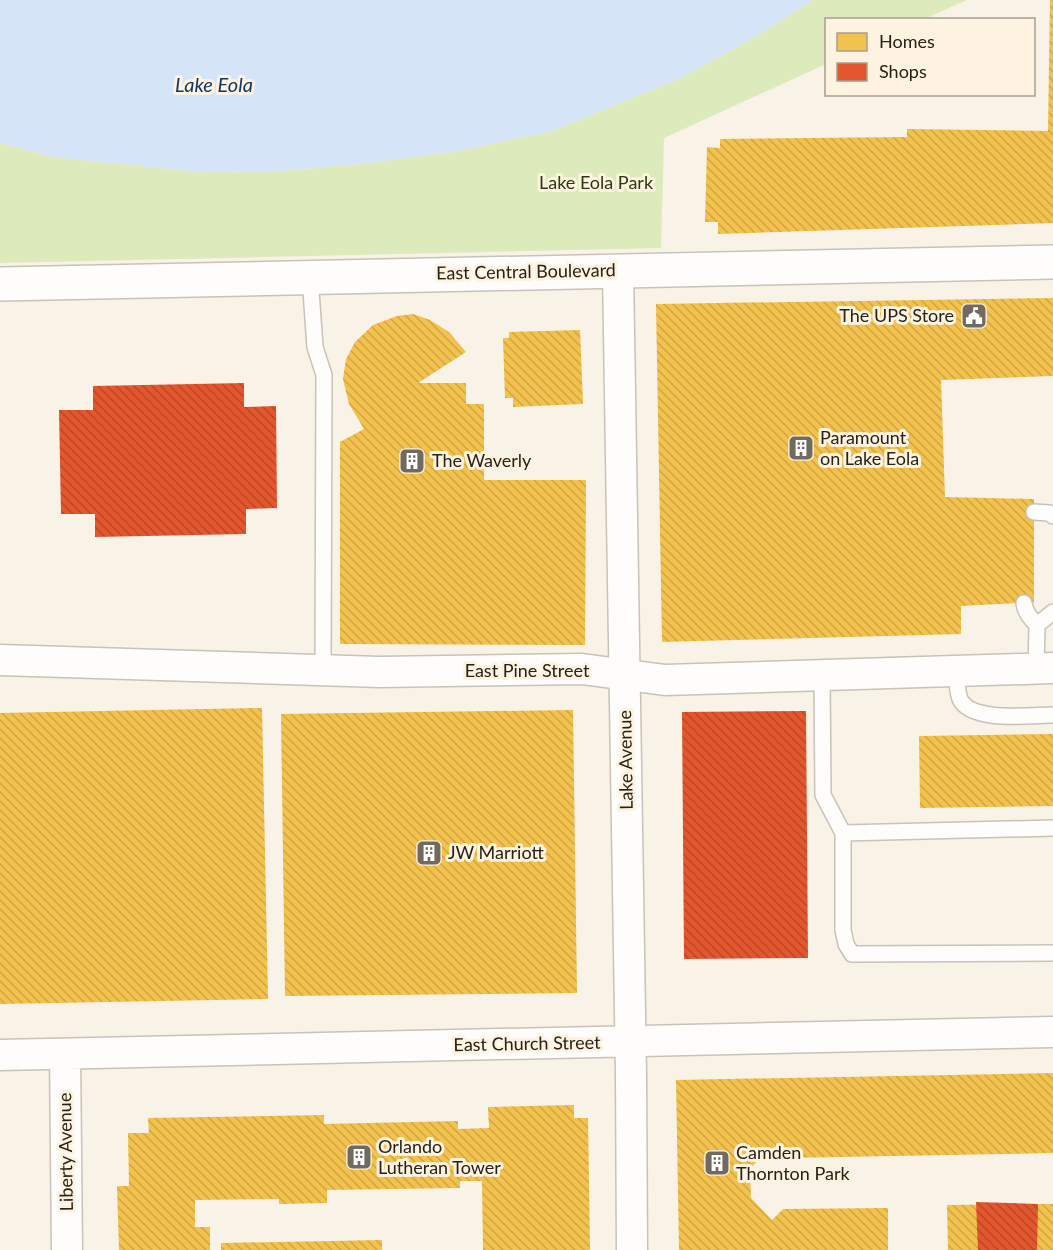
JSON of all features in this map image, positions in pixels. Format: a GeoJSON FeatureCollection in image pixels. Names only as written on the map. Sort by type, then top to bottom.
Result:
{"type":"FeatureCollection","features":[{"type":"Feature","properties":{"kind":"street","name":"East Central Boulevard"},"geometry":{"type":"LineString","coordinates":[[0,284],[1053,262]]}},
{"type":"Feature","properties":{"kind":"street","name":"Lake Avenue"},"geometry":{"type":"LineString","coordinates":[[618,270],[631,1041],[632,1250]]}},
{"type":"Feature","properties":{"kind":"street","name":"East Pine Street"},"geometry":{"type":"LineString","coordinates":[[0,660],[380,672],[582,669],[665,680],[1044,668]]}},
{"type":"Feature","properties":{"kind":"street","name":"East Church Street"},"geometry":{"type":"LineString","coordinates":[[0,1055],[1053,1032]]}},
{"type":"Feature","properties":{"kind":"street","name":"Liberty Avenue"},"geometry":{"type":"LineString","coordinates":[[65,1054],[67,1250]]}},
{"type":"Feature","properties":{"kind":"lane"},"geometry":{"type":"LineString","coordinates":[[310,277],[315,347],[324,375],[323,670]]}},
{"type":"Feature","properties":{"kind":"lane"},"geometry":{"type":"LineString","coordinates":[[1034,512],[1049,513],[1053,516]]}},
{"type":"Feature","properties":{"kind":"lane"},"geometry":{"type":"LineString","coordinates":[[1024,603],[1024,609],[1037,625],[1044,668]]}},
{"type":"Feature","properties":{"kind":"lane"},"geometry":{"type":"LineString","coordinates":[[1037,625],[1053,612]]}},
{"type":"Feature","properties":{"kind":"lane"},"geometry":{"type":"LineString","coordinates":[[956,671],[960,699],[967,708],[981,714],[1004,716],[1053,715]]}},
{"type":"Feature","properties":{"kind":"lane"},"geometry":{"type":"LineString","coordinates":[[822,675],[823,795],[843,833],[843,930],[846,944],[852,954],[1053,953]]}},
{"type":"Feature","properties":{"kind":"lane"},"geometry":{"type":"LineString","coordinates":[[843,833],[1053,828]]}},
{"type":"Feature","properties":{"kind":"green space","name":"Lake Eola Park"},"geometry":{"type":"Polygon","coordinates":[[[813,0],[967,0],[926,18],[825,18],[825,64],[664,138],[661,248],[0,263],[0,143],[52,157],[190,171],[267,172],[361,164],[458,151],[552,131],[679,79],[755,37],[813,0]]]}},
{"type":"Feature","properties":{"kind":"water","name":"Lake Eola"},"geometry":{"type":"Polygon","coordinates":[[[0,0],[813,0],[755,37],[679,79],[552,131],[458,151],[361,164],[267,172],[190,171],[52,157],[0,143],[0,0]]]}},
{"type":"Feature","properties":{"kind":"building: Homes"},"geometry":{"type":"Polygon","coordinates":[[[1050,0],[1053,0],[1053,223],[718,234],[718,222],[705,222],[707,147],[720,148],[720,139],[907,137],[907,129],[1048,131],[1050,0]]]}},
{"type":"Feature","properties":{"kind":"building: Homes","name":"Paramount on Lake Eola"},"geometry":{"type":"Polygon","coordinates":[[[1053,298],[1053,376],[941,380],[945,497],[1034,499],[1034,602],[961,606],[961,634],[662,642],[656,304],[1053,298]]]}},
{"type":"Feature","properties":{"kind":"building: Homes","name":"The Waverly"},"geometry":{"type":"Polygon","coordinates":[[[413,314],[430,320],[449,332],[466,352],[418,383],[466,383],[466,404],[484,404],[484,480],[586,480],[585,645],[340,644],[340,442],[364,429],[349,404],[343,379],[346,359],[355,342],[373,325],[397,316],[413,314]]]}},
{"type":"Feature","properties":{"kind":"building: Homes"},"geometry":{"type":"Polygon","coordinates":[[[580,330],[583,404],[513,407],[513,398],[505,398],[503,338],[509,338],[509,332],[580,330]]]}},
{"type":"Feature","properties":{"kind":"building: Homes"},"geometry":{"type":"Polygon","coordinates":[[[262,708],[268,999],[0,1004],[0,713],[262,708]]]}},
{"type":"Feature","properties":{"kind":"building: Homes","name":"JW Marriott"},"geometry":{"type":"Polygon","coordinates":[[[573,710],[577,993],[285,996],[281,714],[573,710]]]}},
{"type":"Feature","properties":{"kind":"building: Homes"},"geometry":{"type":"Polygon","coordinates":[[[1053,734],[1053,806],[920,808],[919,736],[1053,734]]]}},
{"type":"Feature","properties":{"kind":"building: Homes","name":"Camden Thornton Park"},"geometry":{"type":"Polygon","coordinates":[[[1053,1073],[1053,1153],[783,1158],[771,1149],[750,1168],[751,1198],[772,1220],[783,1209],[888,1208],[888,1250],[679,1250],[676,1080],[1053,1073]]]}},
{"type":"Feature","properties":{"kind":"building: Homes","name":"Orlando Lutheran Tower"},"geometry":{"type":"Polygon","coordinates":[[[574,1105],[574,1118],[588,1118],[590,1250],[483,1250],[482,1181],[460,1181],[460,1188],[327,1190],[327,1203],[279,1204],[279,1199],[195,1200],[195,1227],[210,1227],[210,1250],[119,1250],[117,1186],[129,1186],[128,1133],[149,1133],[148,1118],[324,1115],[324,1124],[458,1121],[458,1129],[489,1128],[488,1107],[574,1105]]]}},
{"type":"Feature","properties":{"kind":"building: Homes"},"geometry":{"type":"Polygon","coordinates":[[[1053,1204],[1053,1250],[948,1250],[947,1205],[1053,1204]]]}},
{"type":"Feature","properties":{"kind":"building: Homes"},"geometry":{"type":"Polygon","coordinates":[[[382,1240],[382,1250],[221,1250],[221,1243],[382,1240]]]}},
{"type":"Feature","properties":{"kind":"building: Shops"},"geometry":{"type":"Polygon","coordinates":[[[244,383],[244,407],[276,406],[277,508],[246,509],[246,534],[95,537],[95,514],[61,514],[59,410],[93,410],[93,386],[244,383]]]}},
{"type":"Feature","properties":{"kind":"building: Shops"},"geometry":{"type":"Polygon","coordinates":[[[806,711],[808,958],[684,959],[682,712],[806,711]]]}},
{"type":"Feature","properties":{"kind":"building: Shops"},"geometry":{"type":"Polygon","coordinates":[[[976,1202],[1038,1204],[1037,1250],[978,1250],[976,1202]]]}},
{"type":"Feature","properties":{"kind":"place","name":"The UPS Store"},"geometry":{"type":"Point","coordinates":[974,316]}},
{"type":"Feature","properties":{"kind":"place","name":"Paramount on Lake Eola"},"geometry":{"type":"Point","coordinates":[801,448]}},
{"type":"Feature","properties":{"kind":"place","name":"The Waverly"},"geometry":{"type":"Point","coordinates":[412,461]}},
{"type":"Feature","properties":{"kind":"place","name":"JW Marriott"},"geometry":{"type":"Point","coordinates":[429,853]}},
{"type":"Feature","properties":{"kind":"place","name":"Orlando Lutheran Tower"},"geometry":{"type":"Point","coordinates":[359,1157]}},
{"type":"Feature","properties":{"kind":"place","name":"Camden Thornton Park"},"geometry":{"type":"Point","coordinates":[717,1163]}}]}
